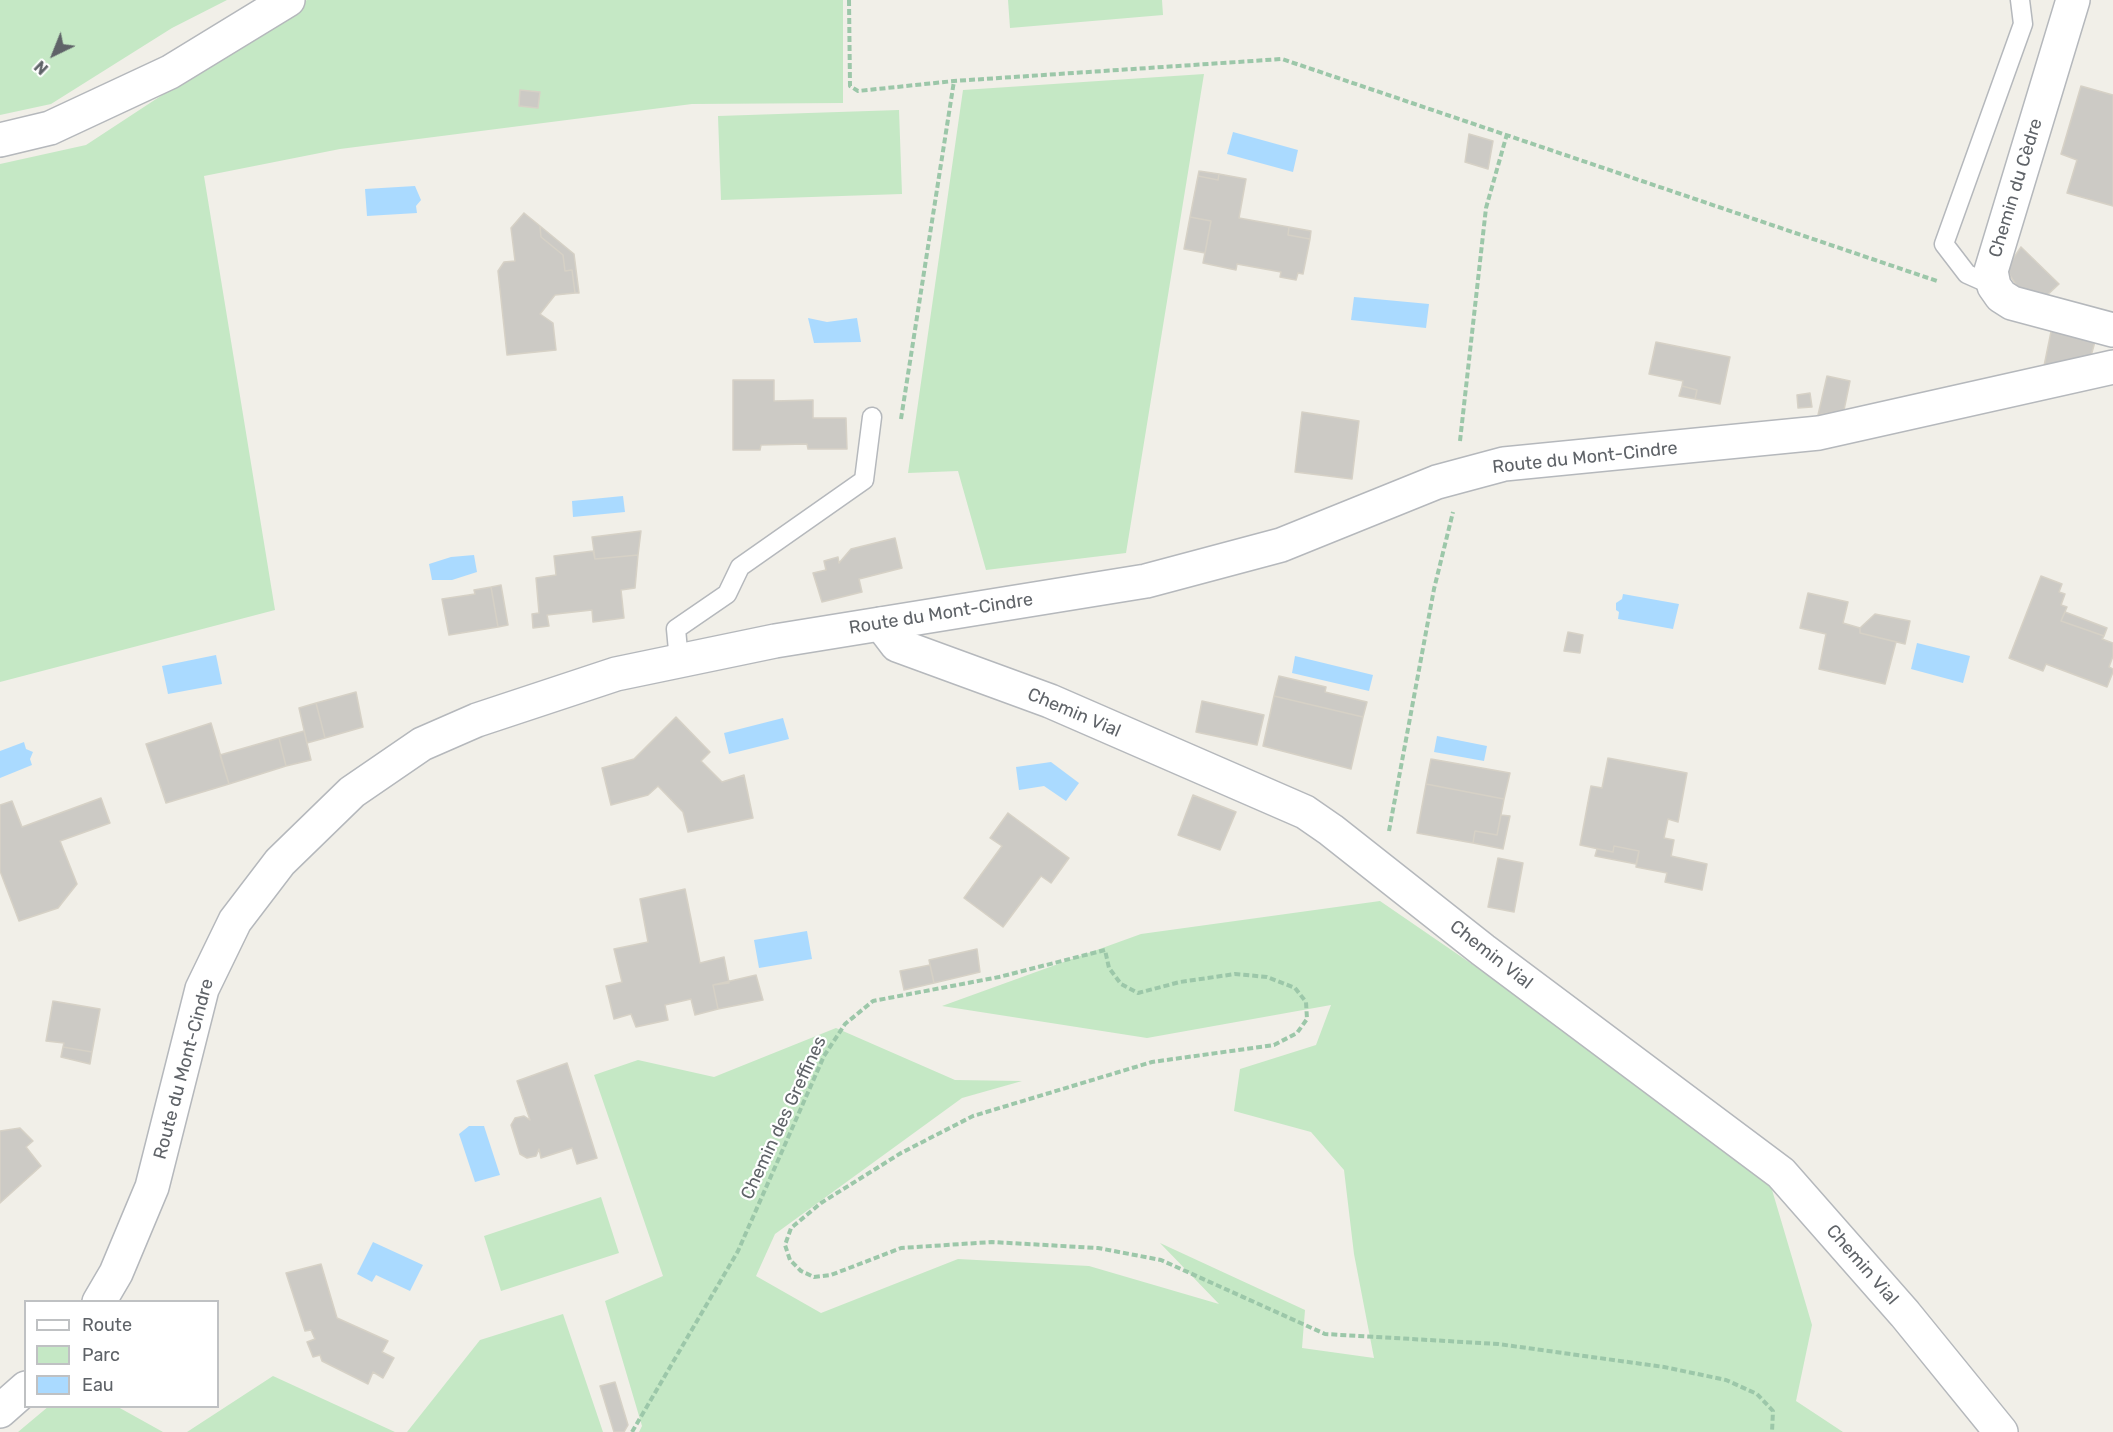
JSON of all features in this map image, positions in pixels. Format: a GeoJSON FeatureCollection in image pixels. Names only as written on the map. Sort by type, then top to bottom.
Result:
{"type":"FeatureCollection","features":[{"type":"Feature","properties":{"kind":"street"},"geometry":{"type":"LineString","coordinates":[[0,140],[50,128],[170,72],[288,0]]}},
{"type":"Feature","properties":{"kind":"street","name":"Chemin du Cèdre"},"geometry":{"type":"LineString","coordinates":[[1994,286],[1991,271],[2073,0]]}},
{"type":"Feature","properties":{"kind":"street"},"geometry":{"type":"LineString","coordinates":[[1994,286],[2001,296],[2012,303],[2113,330]]}},
{"type":"Feature","properties":{"kind":"street","name":"Route du Mont-Cindre"},"geometry":{"type":"LineString","coordinates":[[100,1300],[116,1273],[152,1187],[202,989],[235,921],[280,862],[352,792],[422,744],[477,720],[616,674],[775,641],[1146,581],[1281,545],[1437,482],[1504,464],[1819,433],[2113,367]]}},
{"type":"Feature","properties":{"kind":"street","name":"Chemin Vial"},"geometry":{"type":"LineString","coordinates":[[881,624],[897,645],[1050,701],[1305,812],[1331,830],[1483,950],[1781,1173],[1905,1314],[2001,1432]]}},
{"type":"Feature","properties":{"kind":"street"},"geometry":{"type":"LineString","coordinates":[[0,1411],[24,1390]]}},
{"type":"Feature","properties":{"kind":"lane"},"geometry":{"type":"LineString","coordinates":[[1994,286],[1967,274],[1944,244],[2024,24],[2020,0]]}},
{"type":"Feature","properties":{"kind":"lane"},"geometry":{"type":"LineString","coordinates":[[679,661],[675,629],[727,594],[740,567],[864,480],[872,417]]}},
{"type":"Feature","properties":{"kind":"path"},"geometry":{"type":"LineString","coordinates":[[849,0],[850,86],[858,91],[954,81],[1282,60],[1941,282]]}},
{"type":"Feature","properties":{"kind":"path"},"geometry":{"type":"LineString","coordinates":[[900,423],[954,81]]}},
{"type":"Feature","properties":{"kind":"path","name":"Chemin des Greffines"},"geometry":{"type":"LineString","coordinates":[[632,1432],[738,1251],[824,1056],[845,1024],[873,1001],[999,977],[1105,950],[1109,968],[1121,984],[1138,993],[1180,982],[1235,974],[1267,977],[1295,988],[1306,1002],[1307,1019],[1297,1033],[1274,1045],[1152,1062],[973,1116],[901,1153],[821,1203],[791,1228],[785,1245],[790,1260],[801,1271],[814,1277],[831,1275],[901,1248],[992,1242],[1098,1248],[1161,1260],[1325,1334],[1498,1344],[1664,1367],[1726,1380],[1757,1394],[1773,1411],[1772,1432]]}},
{"type":"Feature","properties":{"kind":"green space"},"geometry":{"type":"Polygon","coordinates":[[[0,0],[227,0],[172,28],[51,104],[0,115],[0,0]]]}},
{"type":"Feature","properties":{"kind":"green space"},"geometry":{"type":"Polygon","coordinates":[[[307,0],[843,0],[843,103],[692,104],[340,149],[204,176],[275,610],[0,682],[0,164],[86,145],[307,0]]]}},
{"type":"Feature","properties":{"kind":"green space"},"geometry":{"type":"Polygon","coordinates":[[[1008,0],[1162,0],[1163,15],[1010,28],[1008,0]]]}},
{"type":"Feature","properties":{"kind":"green space"},"geometry":{"type":"Polygon","coordinates":[[[1204,74],[1126,553],[986,570],[958,471],[908,473],[963,90],[1204,74]]]}},
{"type":"Feature","properties":{"kind":"green space"},"geometry":{"type":"Polygon","coordinates":[[[899,110],[902,194],[721,200],[718,116],[899,110]]]}},
{"type":"Feature","properties":{"kind":"green space"},"geometry":{"type":"Polygon","coordinates":[[[1380,901],[1533,1006],[1770,1183],[1812,1325],[1796,1401],[1843,1432],[639,1432],[642,1426],[605,1301],[663,1276],[594,1075],[638,1060],[714,1077],[836,1028],[955,1080],[1022,1081],[962,1098],[775,1234],[756,1276],[821,1313],[958,1259],[1089,1266],[1219,1304],[1160,1243],[1305,1310],[1302,1348],[1374,1358],[1354,1254],[1344,1170],[1311,1132],[1234,1111],[1240,1069],[1316,1045],[1331,1005],[1147,1038],[942,1006],[1141,934],[1380,901]]]}},
{"type":"Feature","properties":{"kind":"green space"},"geometry":{"type":"Polygon","coordinates":[[[601,1197],[619,1253],[501,1291],[484,1236],[601,1197]]]}},
{"type":"Feature","properties":{"kind":"green space"},"geometry":{"type":"Polygon","coordinates":[[[563,1314],[603,1432],[407,1432],[480,1340],[563,1314]]]}},
{"type":"Feature","properties":{"kind":"green space"},"geometry":{"type":"Polygon","coordinates":[[[273,1376],[395,1432],[187,1432],[273,1376]]]}},
{"type":"Feature","properties":{"kind":"green space"},"geometry":{"type":"Polygon","coordinates":[[[47,1408],[120,1408],[163,1432],[18,1432],[47,1408]]]}},
{"type":"Feature","properties":{"kind":"water"},"geometry":{"type":"Polygon","coordinates":[[[1233,132],[1298,150],[1293,172],[1227,154],[1233,132]]]}},
{"type":"Feature","properties":{"kind":"water"},"geometry":{"type":"Polygon","coordinates":[[[415,186],[421,200],[416,206],[417,213],[367,216],[365,189],[415,186]]]}},
{"type":"Feature","properties":{"kind":"water"},"geometry":{"type":"Polygon","coordinates":[[[1354,297],[1429,304],[1426,328],[1351,320],[1354,297]]]}},
{"type":"Feature","properties":{"kind":"water"},"geometry":{"type":"Polygon","coordinates":[[[808,318],[827,322],[857,318],[861,342],[814,343],[808,318]]]}},
{"type":"Feature","properties":{"kind":"water"},"geometry":{"type":"Polygon","coordinates":[[[623,496],[625,512],[573,517],[572,501],[623,496]]]}},
{"type":"Feature","properties":{"kind":"water"},"geometry":{"type":"Polygon","coordinates":[[[474,555],[477,572],[452,580],[432,580],[429,564],[451,557],[474,555]]]}},
{"type":"Feature","properties":{"kind":"water"},"geometry":{"type":"Polygon","coordinates":[[[1623,594],[1679,604],[1673,629],[1618,619],[1619,612],[1616,610],[1616,603],[1622,599],[1623,594]]]}},
{"type":"Feature","properties":{"kind":"water"},"geometry":{"type":"Polygon","coordinates":[[[1917,643],[1970,656],[1963,683],[1911,669],[1917,643]]]}},
{"type":"Feature","properties":{"kind":"water"},"geometry":{"type":"Polygon","coordinates":[[[216,655],[222,684],[168,694],[162,666],[216,655]]]}},
{"type":"Feature","properties":{"kind":"water"},"geometry":{"type":"Polygon","coordinates":[[[1295,656],[1373,675],[1369,691],[1292,673],[1295,656]]]}},
{"type":"Feature","properties":{"kind":"water"},"geometry":{"type":"Polygon","coordinates":[[[783,718],[789,739],[729,754],[724,733],[783,718]]]}},
{"type":"Feature","properties":{"kind":"water"},"geometry":{"type":"Polygon","coordinates":[[[1437,736],[1487,746],[1484,761],[1434,752],[1437,736]]]}},
{"type":"Feature","properties":{"kind":"water"},"geometry":{"type":"Polygon","coordinates":[[[24,742],[26,749],[33,752],[30,759],[32,765],[0,778],[0,751],[24,742]]]}},
{"type":"Feature","properties":{"kind":"water"},"geometry":{"type":"Polygon","coordinates":[[[1051,762],[1079,783],[1066,801],[1044,786],[1019,790],[1016,767],[1051,762]]]}},
{"type":"Feature","properties":{"kind":"water"},"geometry":{"type":"Polygon","coordinates":[[[807,931],[812,959],[759,968],[754,940],[807,931]]]}},
{"type":"Feature","properties":{"kind":"water"},"geometry":{"type":"Polygon","coordinates":[[[469,1126],[484,1126],[500,1175],[475,1182],[459,1134],[469,1126]]]}},
{"type":"Feature","properties":{"kind":"water"},"geometry":{"type":"Polygon","coordinates":[[[373,1242],[423,1265],[410,1291],[376,1275],[372,1282],[357,1274],[373,1242]]]}},
{"type":"Feature","properties":{"kind":"building"},"geometry":{"type":"Polygon","coordinates":[[[2081,86],[2113,95],[2113,206],[2067,193],[2077,160],[2061,154],[2081,86]]]}},
{"type":"Feature","properties":{"kind":"building"},"geometry":{"type":"Polygon","coordinates":[[[520,90],[540,92],[538,108],[519,106],[520,90]]]}},
{"type":"Feature","properties":{"kind":"building"},"geometry":{"type":"Polygon","coordinates":[[[1469,134],[1493,141],[1488,169],[1465,162],[1469,134]]]}},
{"type":"Feature","properties":{"kind":"building"},"geometry":{"type":"Polygon","coordinates":[[[1199,171],[1219,174],[1218,180],[1198,176],[1199,171]]]}},
{"type":"Feature","properties":{"kind":"building"},"geometry":{"type":"Polygon","coordinates":[[[1219,174],[1246,179],[1239,218],[1289,227],[1288,235],[1310,239],[1303,274],[1298,273],[1296,280],[1280,277],[1281,272],[1237,264],[1236,270],[1203,263],[1211,221],[1190,217],[1198,176],[1218,180],[1219,174]]]}},
{"type":"Feature","properties":{"kind":"building"},"geometry":{"type":"Polygon","coordinates":[[[524,213],[540,226],[541,237],[563,255],[565,271],[572,270],[575,293],[555,295],[540,314],[553,323],[556,350],[507,355],[498,271],[504,262],[515,261],[511,228],[524,213]]]}},
{"type":"Feature","properties":{"kind":"building"},"geometry":{"type":"Polygon","coordinates":[[[1190,217],[1211,221],[1205,253],[1184,249],[1190,217]]]}},
{"type":"Feature","properties":{"kind":"building"},"geometry":{"type":"Polygon","coordinates":[[[540,226],[574,254],[579,293],[575,293],[572,270],[565,271],[563,255],[541,237],[540,226]]]}},
{"type":"Feature","properties":{"kind":"building"},"geometry":{"type":"Polygon","coordinates":[[[1289,227],[1311,231],[1310,239],[1288,235],[1289,227]]]}},
{"type":"Feature","properties":{"kind":"building"},"geometry":{"type":"Polygon","coordinates":[[[2021,247],[2059,284],[2042,300],[2021,293],[2006,269],[2021,247]]]}},
{"type":"Feature","properties":{"kind":"building"},"geometry":{"type":"Polygon","coordinates":[[[2052,327],[2096,338],[2091,356],[2044,366],[2052,327]]]}},
{"type":"Feature","properties":{"kind":"building"},"geometry":{"type":"Polygon","coordinates":[[[1656,342],[1730,357],[1720,404],[1695,399],[1697,390],[1682,386],[1683,381],[1649,374],[1656,342]]]}},
{"type":"Feature","properties":{"kind":"building"},"geometry":{"type":"Polygon","coordinates":[[[1827,376],[1850,381],[1844,410],[1818,415],[1827,376]]]}},
{"type":"Feature","properties":{"kind":"building"},"geometry":{"type":"Polygon","coordinates":[[[733,380],[774,380],[774,401],[813,400],[813,418],[846,418],[847,449],[808,449],[807,444],[761,445],[760,450],[733,450],[733,380]]]}},
{"type":"Feature","properties":{"kind":"building"},"geometry":{"type":"Polygon","coordinates":[[[1682,386],[1697,390],[1695,399],[1679,396],[1682,386]]]}},
{"type":"Feature","properties":{"kind":"building"},"geometry":{"type":"Polygon","coordinates":[[[1810,393],[1812,407],[1798,408],[1797,395],[1810,393]]]}},
{"type":"Feature","properties":{"kind":"building"},"geometry":{"type":"Polygon","coordinates":[[[1302,412],[1359,421],[1352,479],[1295,472],[1302,412]]]}},
{"type":"Feature","properties":{"kind":"building"},"geometry":{"type":"Polygon","coordinates":[[[641,531],[638,555],[595,559],[592,537],[641,531]]]}},
{"type":"Feature","properties":{"kind":"building"},"geometry":{"type":"Polygon","coordinates":[[[895,538],[902,568],[859,579],[862,592],[822,602],[813,573],[826,570],[824,561],[838,557],[839,563],[851,549],[895,538]]]}},
{"type":"Feature","properties":{"kind":"building"},"geometry":{"type":"Polygon","coordinates":[[[593,551],[595,559],[638,555],[635,588],[621,590],[624,618],[593,622],[592,610],[547,615],[549,626],[533,628],[532,614],[539,613],[536,578],[556,575],[554,556],[593,551]]]}},
{"type":"Feature","properties":{"kind":"building"},"geometry":{"type":"Polygon","coordinates":[[[2041,576],[2062,584],[2059,592],[2065,594],[2061,605],[2067,607],[2061,621],[2104,636],[2102,639],[2113,643],[2113,656],[2109,667],[2113,669],[2113,672],[2107,687],[2046,664],[2043,671],[2009,658],[2041,576]]]}},
{"type":"Feature","properties":{"kind":"building"},"geometry":{"type":"Polygon","coordinates":[[[501,585],[508,625],[498,627],[491,587],[501,585]]]}},
{"type":"Feature","properties":{"kind":"building"},"geometry":{"type":"Polygon","coordinates":[[[491,587],[498,627],[449,635],[442,599],[475,594],[474,590],[491,587]]]}},
{"type":"Feature","properties":{"kind":"building"},"geometry":{"type":"Polygon","coordinates":[[[1808,593],[1848,602],[1843,623],[1860,628],[1860,633],[1896,642],[1885,684],[1819,669],[1826,634],[1800,628],[1808,593]]]}},
{"type":"Feature","properties":{"kind":"building"},"geometry":{"type":"Polygon","coordinates":[[[2065,612],[2107,628],[2104,636],[2061,621],[2065,612]]]}},
{"type":"Feature","properties":{"kind":"building"},"geometry":{"type":"Polygon","coordinates":[[[1875,614],[1910,621],[1905,644],[1860,633],[1860,628],[1875,614]]]}},
{"type":"Feature","properties":{"kind":"building"},"geometry":{"type":"Polygon","coordinates":[[[1568,632],[1583,635],[1580,653],[1564,651],[1568,632]]]}},
{"type":"Feature","properties":{"kind":"building"},"geometry":{"type":"Polygon","coordinates":[[[1279,676],[1326,687],[1325,692],[1367,702],[1363,717],[1274,696],[1279,676]]]}},
{"type":"Feature","properties":{"kind":"building"},"geometry":{"type":"Polygon","coordinates":[[[356,692],[363,727],[325,738],[316,703],[356,692]]]}},
{"type":"Feature","properties":{"kind":"building"},"geometry":{"type":"Polygon","coordinates":[[[1274,696],[1363,717],[1351,769],[1263,746],[1274,696]]]}},
{"type":"Feature","properties":{"kind":"building"},"geometry":{"type":"Polygon","coordinates":[[[1202,701],[1264,715],[1257,745],[1196,732],[1202,701]]]}},
{"type":"Feature","properties":{"kind":"building"},"geometry":{"type":"Polygon","coordinates":[[[316,703],[325,738],[307,743],[299,708],[316,703]]]}},
{"type":"Feature","properties":{"kind":"building"},"geometry":{"type":"Polygon","coordinates":[[[676,717],[710,752],[701,761],[722,782],[744,775],[753,818],[688,832],[683,812],[658,786],[648,795],[611,805],[602,768],[634,759],[676,717]]]}},
{"type":"Feature","properties":{"kind":"building"},"geometry":{"type":"Polygon","coordinates":[[[211,723],[229,784],[166,803],[146,744],[211,723]]]}},
{"type":"Feature","properties":{"kind":"building"},"geometry":{"type":"Polygon","coordinates":[[[304,731],[311,760],[286,766],[279,738],[304,731]]]}},
{"type":"Feature","properties":{"kind":"building"},"geometry":{"type":"Polygon","coordinates":[[[279,738],[286,766],[229,784],[220,755],[279,738]]]}},
{"type":"Feature","properties":{"kind":"building"},"geometry":{"type":"Polygon","coordinates":[[[1608,758],[1687,773],[1678,822],[1668,819],[1664,838],[1674,840],[1671,856],[1707,864],[1702,890],[1665,882],[1667,873],[1636,867],[1639,851],[1614,846],[1613,852],[1580,845],[1591,786],[1602,788],[1608,758]]]}},
{"type":"Feature","properties":{"kind":"building"},"geometry":{"type":"Polygon","coordinates":[[[1431,759],[1510,773],[1504,799],[1426,784],[1431,759]]]}},
{"type":"Feature","properties":{"kind":"building"},"geometry":{"type":"Polygon","coordinates":[[[1426,784],[1504,799],[1497,835],[1475,831],[1473,843],[1417,833],[1426,784]]]}},
{"type":"Feature","properties":{"kind":"building"},"geometry":{"type":"Polygon","coordinates":[[[1193,795],[1236,812],[1220,850],[1178,835],[1193,795]]]}},
{"type":"Feature","properties":{"kind":"building"},"geometry":{"type":"Polygon","coordinates":[[[101,798],[110,823],[60,841],[77,884],[58,908],[19,921],[0,871],[0,805],[12,801],[22,827],[101,798]]]}},
{"type":"Feature","properties":{"kind":"building"},"geometry":{"type":"Polygon","coordinates":[[[1008,813],[1069,858],[1051,883],[1041,876],[1003,927],[964,898],[1002,846],[990,838],[1008,813]]]}},
{"type":"Feature","properties":{"kind":"building"},"geometry":{"type":"Polygon","coordinates":[[[1501,815],[1510,816],[1503,849],[1473,843],[1475,831],[1497,835],[1501,815]]]}},
{"type":"Feature","properties":{"kind":"building"},"geometry":{"type":"Polygon","coordinates":[[[1614,846],[1639,851],[1636,864],[1595,856],[1597,849],[1613,852],[1614,846]]]}},
{"type":"Feature","properties":{"kind":"building"},"geometry":{"type":"Polygon","coordinates":[[[1498,858],[1523,863],[1514,912],[1488,907],[1498,858]]]}},
{"type":"Feature","properties":{"kind":"building"},"geometry":{"type":"Polygon","coordinates":[[[685,889],[700,963],[724,957],[729,983],[713,985],[718,1009],[695,1015],[691,999],[665,1005],[668,1020],[636,1027],[631,1014],[614,1019],[606,986],[622,982],[614,949],[648,942],[640,899],[685,889]]]}},
{"type":"Feature","properties":{"kind":"building"},"geometry":{"type":"Polygon","coordinates":[[[977,949],[980,972],[934,983],[929,960],[977,949]]]}},
{"type":"Feature","properties":{"kind":"building"},"geometry":{"type":"Polygon","coordinates":[[[930,965],[934,983],[904,990],[900,971],[930,965]]]}},
{"type":"Feature","properties":{"kind":"building"},"geometry":{"type":"Polygon","coordinates":[[[756,975],[763,1000],[718,1009],[713,985],[756,975]]]}},
{"type":"Feature","properties":{"kind":"building"},"geometry":{"type":"Polygon","coordinates":[[[53,1001],[100,1009],[92,1052],[63,1047],[64,1043],[46,1041],[53,1001]]]}},
{"type":"Feature","properties":{"kind":"building"},"geometry":{"type":"Polygon","coordinates":[[[63,1047],[92,1052],[90,1064],[61,1057],[63,1047]]]}},
{"type":"Feature","properties":{"kind":"building"},"geometry":{"type":"Polygon","coordinates":[[[567,1063],[597,1158],[577,1164],[572,1148],[541,1158],[539,1149],[536,1156],[527,1158],[520,1154],[511,1125],[515,1118],[524,1116],[530,1120],[517,1081],[567,1063]]]}},
{"type":"Feature","properties":{"kind":"building"},"geometry":{"type":"Polygon","coordinates":[[[20,1128],[33,1141],[26,1147],[41,1166],[0,1203],[0,1131],[20,1128]]]}},
{"type":"Feature","properties":{"kind":"building"},"geometry":{"type":"Polygon","coordinates":[[[321,1264],[337,1318],[388,1341],[382,1352],[394,1358],[383,1378],[373,1372],[368,1384],[322,1361],[320,1355],[313,1357],[307,1342],[315,1339],[311,1330],[305,1331],[286,1273],[321,1264]]]}},
{"type":"Feature","properties":{"kind":"building"},"geometry":{"type":"Polygon","coordinates":[[[615,1382],[628,1425],[624,1432],[614,1432],[600,1386],[615,1382]]]}}]}
